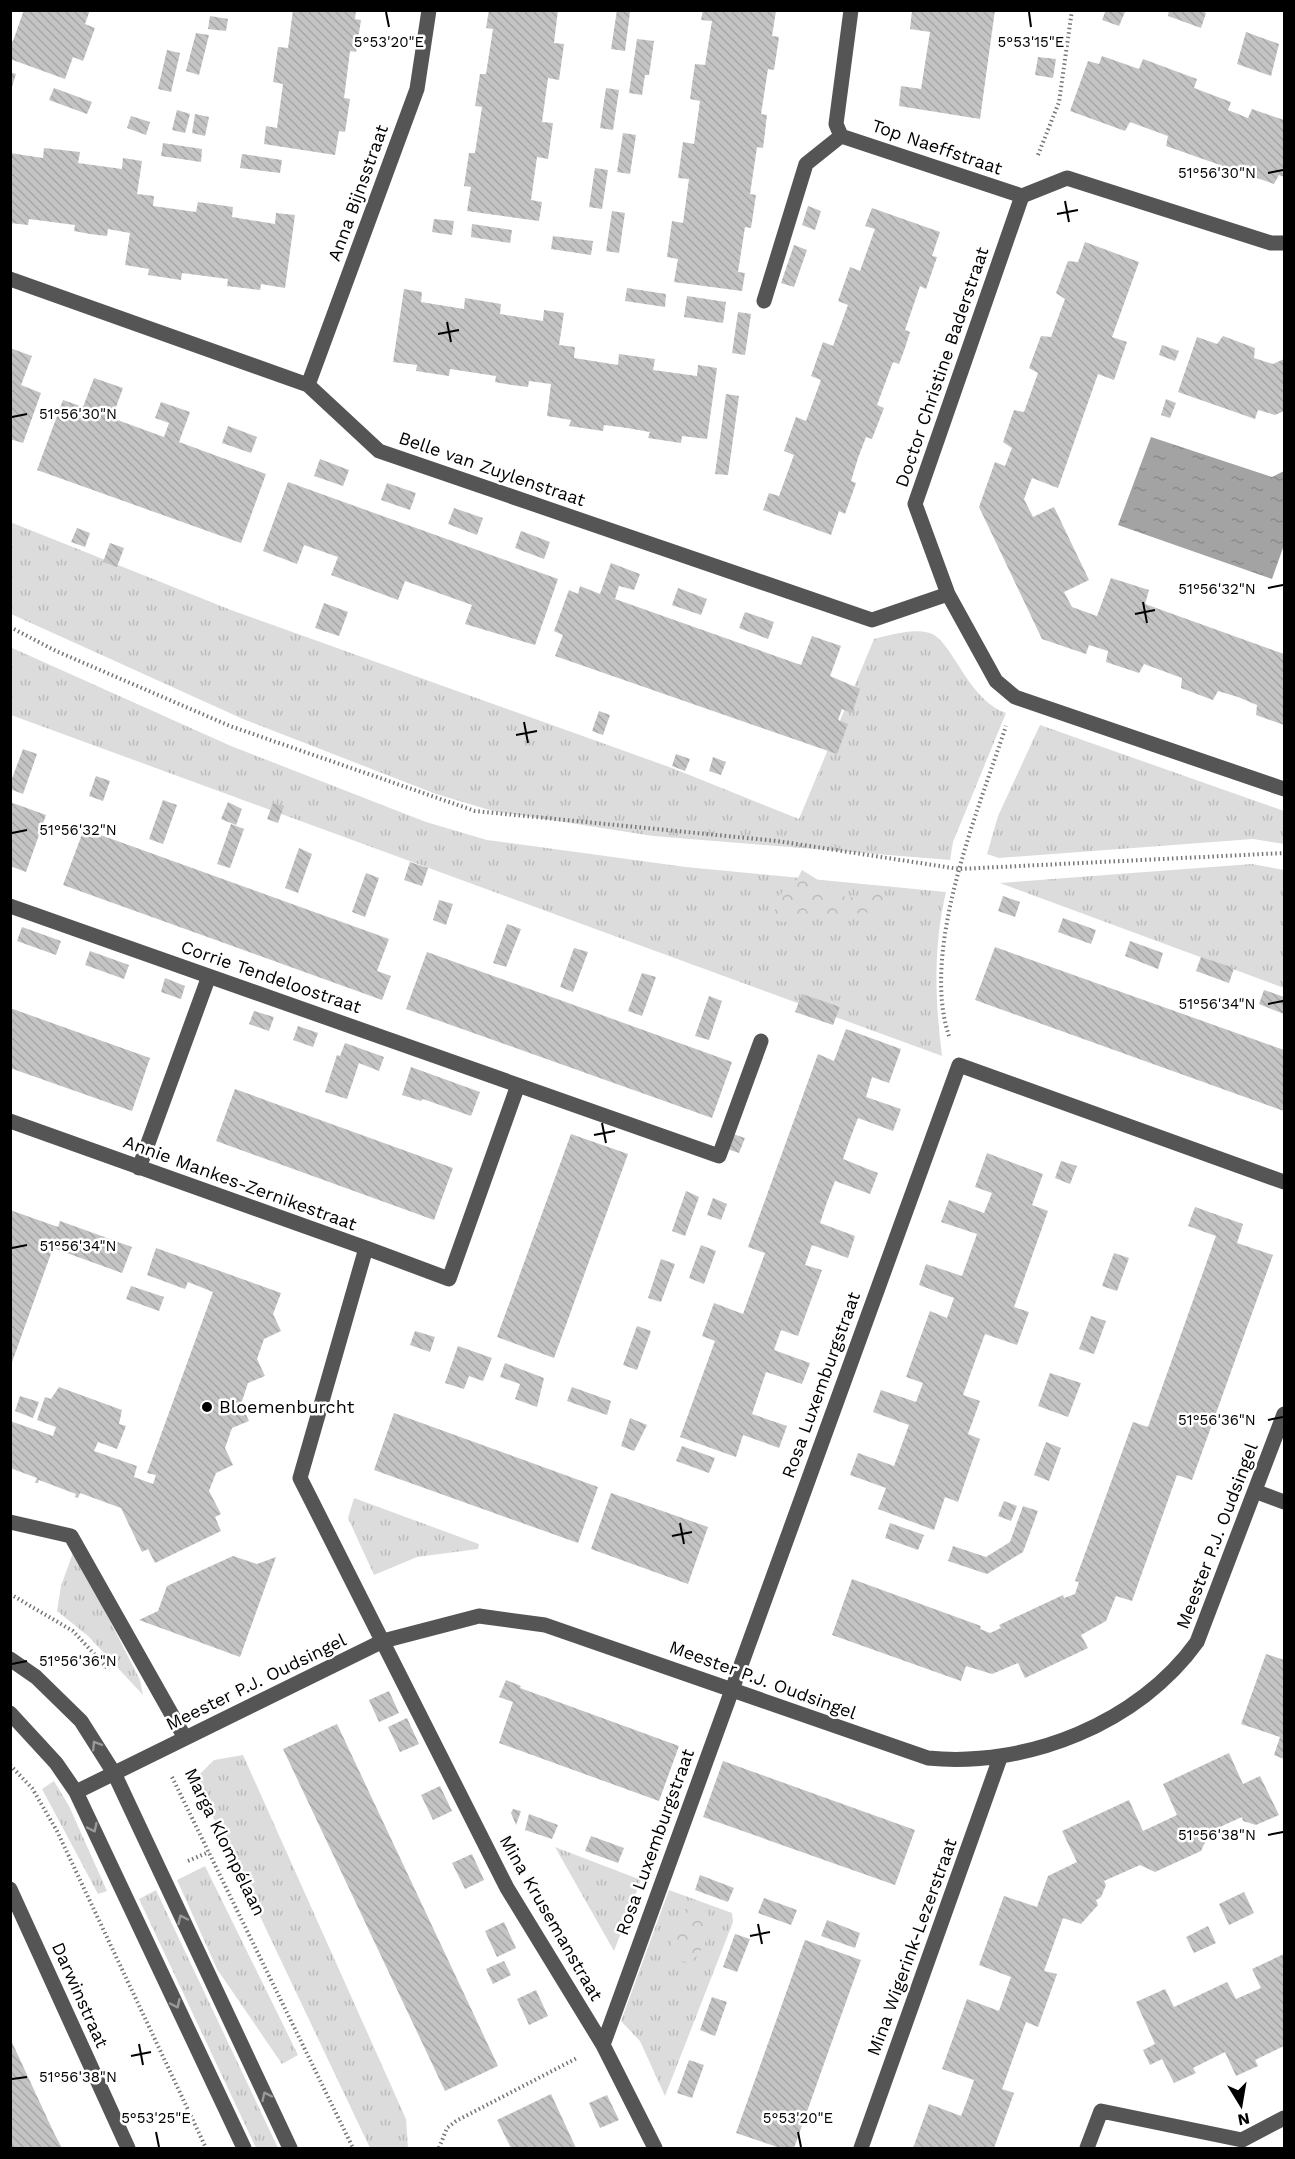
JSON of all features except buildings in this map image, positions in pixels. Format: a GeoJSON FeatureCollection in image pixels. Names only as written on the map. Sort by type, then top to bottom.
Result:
{"type":"FeatureCollection","features":[{"type":"Feature","properties":{"kind":"street","name":"Anna Bijnsstraat"},"geometry":{"type":"LineString","coordinates":[[308,385],[417,89],[429,10]]}},
{"type":"Feature","properties":{"kind":"street"},"geometry":{"type":"LineString","coordinates":[[764,301],[807,164],[841,136],[836,124],[851,10]]}},
{"type":"Feature","properties":{"kind":"street","name":"Top Naeffstraat"},"geometry":{"type":"LineString","coordinates":[[841,136],[1022,196]]}},
{"type":"Feature","properties":{"kind":"street"},"geometry":{"type":"LineString","coordinates":[[1022,196],[1067,178],[1271,243],[1284,243]]}},
{"type":"Feature","properties":{"kind":"street","name":"Doctor Christine Baderstraat"},"geometry":{"type":"LineString","coordinates":[[1022,196],[915,504],[948,594],[996,681],[1015,697],[1284,789]]}},
{"type":"Feature","properties":{"kind":"street","name":"Belle van Zuylenstraat"},"geometry":{"type":"LineString","coordinates":[[10,279],[308,385],[379,451],[872,620],[948,594]]}},
{"type":"Feature","properties":{"kind":"street","name":"Corrie Tendeloostraat"},"geometry":{"type":"LineString","coordinates":[[10,906],[719,1156],[761,1041]]}},
{"type":"Feature","properties":{"kind":"street"},"geometry":{"type":"LineString","coordinates":[[139,1168],[209,976]]}},
{"type":"Feature","properties":{"kind":"street"},"geometry":{"type":"LineString","coordinates":[[959,1065],[1284,1182]]}},
{"type":"Feature","properties":{"kind":"street","name":"Rosa Luxemburgstraat"},"geometry":{"type":"LineString","coordinates":[[603,2045],[959,1065]]}},
{"type":"Feature","properties":{"kind":"street"},"geometry":{"type":"LineString","coordinates":[[366,1248],[449,1279],[519,1085]]}},
{"type":"Feature","properties":{"kind":"street","name":"Annie Mankes-Zernikestraat"},"geometry":{"type":"LineString","coordinates":[[10,1121],[366,1248],[300,1478],[383,1641]]}},
{"type":"Feature","properties":{"kind":"street","name":"Meester P.J. Oudsingel"},"geometry":{"type":"LineString","coordinates":[[76,1792],[383,1641],[479,1616],[545,1625],[928,1758],[953,1760],[1000,1758],[1087,1729],[1157,1688],[1180,1666],[1197,1642],[1257,1492],[1284,1414]]}},
{"type":"Feature","properties":{"kind":"street"},"geometry":{"type":"LineString","coordinates":[[1257,1492],[1284,1502]]}},
{"type":"Feature","properties":{"kind":"street"},"geometry":{"type":"LineString","coordinates":[[10,1522],[71,1536],[185,1738]]}},
{"type":"Feature","properties":{"kind":"street","name":"Mina Krusemanstraat"},"geometry":{"type":"LineString","coordinates":[[383,1641],[507,1888],[603,2045],[655,2148]]}},
{"type":"Feature","properties":{"kind":"street"},"geometry":{"type":"LineString","coordinates":[[10,1659],[36,1677],[81,1721],[114,1773],[290,2148]]}},
{"type":"Feature","properties":{"kind":"street"},"geometry":{"type":"LineString","coordinates":[[10,1713],[56,1763],[76,1792],[244,2148]]}},
{"type":"Feature","properties":{"kind":"street","name":"Mina Wigerink-Lezerstraat"},"geometry":{"type":"LineString","coordinates":[[861,2148],[1000,1758]]}},
{"type":"Feature","properties":{"kind":"street","name":"Darwinstraat"},"geometry":{"type":"LineString","coordinates":[[10,1889],[128,2148]]}},
{"type":"Feature","properties":{"kind":"street"},"geometry":{"type":"LineString","coordinates":[[1087,2148],[1101,2111],[1242,2140],[1284,2118]]}},
{"type":"Feature","properties":{"kind":"path"},"geometry":{"type":"LineString","coordinates":[[1022,196],[1059,102],[1071,10]]}},
{"type":"Feature","properties":{"kind":"path"},"geometry":{"type":"LineString","coordinates":[[10,627],[56,651],[230,726],[476,811],[777,841],[959,869],[1284,853]]}},
{"type":"Feature","properties":{"kind":"path"},"geometry":{"type":"LineString","coordinates":[[959,1065],[944,1019],[942,954],[959,869],[1015,697]]}},
{"type":"Feature","properties":{"kind":"path"},"geometry":{"type":"LineString","coordinates":[[10,1594],[73,1631],[116,1678]]}},
{"type":"Feature","properties":{"kind":"path","name":"Marga Klompélaan"},"geometry":{"type":"LineString","coordinates":[[160,1751],[352,2148]]}},
{"type":"Feature","properties":{"kind":"path"},"geometry":{"type":"LineString","coordinates":[[10,1765],[32,1788],[57,1832],[206,2148]]}},
{"type":"Feature","properties":{"kind":"path"},"geometry":{"type":"LineString","coordinates":[[439,2148],[447,2128],[456,2121],[603,2045]]}},
{"type":"Feature","properties":{"kind":"green space"},"geometry":{"type":"Polygon","coordinates":[[[10,522],[231,610],[672,768],[799,819],[874,639],[909,632],[930,633],[946,647],[981,696],[992,706],[1006,713],[953,842],[950,860],[653,836],[493,811],[436,794],[243,719],[11,614],[10,522]]]}},
{"type":"Feature","properties":{"kind":"green space"},"geometry":{"type":"Polygon","coordinates":[[[10,647],[231,746],[426,822],[487,840],[686,867],[946,892],[939,933],[936,974],[942,1056],[11,715],[10,647]]]}},
{"type":"Feature","properties":{"kind":"green space"},"geometry":{"type":"Polygon","coordinates":[[[1040,725],[1284,811],[1284,844],[1253,839],[999,858],[987,854],[998,816],[1040,725]]]}},
{"type":"Feature","properties":{"kind":"green space"},"geometry":{"type":"Polygon","coordinates":[[[1252,864],[1284,870],[1284,988],[1000,883],[1252,864]]]}},
{"type":"Feature","properties":{"kind":"green space"},"geometry":{"type":"Polygon","coordinates":[[[802,870],[847,898],[874,893],[891,898],[881,911],[782,922],[772,917],[784,887],[794,885],[802,870]]]}},
{"type":"Feature","properties":{"kind":"green space"},"geometry":{"type":"Polygon","coordinates":[[[354,1498],[479,1544],[478,1549],[417,1557],[374,1575],[348,1518],[354,1498]]]}},
{"type":"Feature","properties":{"kind":"green space"},"geometry":{"type":"Polygon","coordinates":[[[74,1550],[140,1680],[143,1695],[88,1636],[57,1611],[61,1586],[74,1550]]]}},
{"type":"Feature","properties":{"kind":"green space"},"geometry":{"type":"Polygon","coordinates":[[[243,1755],[406,2119],[408,2148],[370,2148],[209,1809],[196,1778],[214,1760],[243,1755]]]}},
{"type":"Feature","properties":{"kind":"green space"},"geometry":{"type":"Polygon","coordinates":[[[54,1781],[69,1806],[107,1891],[98,1894],[42,1789],[54,1781]]]}},
{"type":"Feature","properties":{"kind":"green space"},"geometry":{"type":"Polygon","coordinates":[[[555,1847],[641,1880],[614,1951],[555,1847]]]}},
{"type":"Feature","properties":{"kind":"green space"},"geometry":{"type":"Polygon","coordinates":[[[205,1866],[298,2055],[282,2064],[217,1969],[177,1880],[205,1866]]]}},
{"type":"Feature","properties":{"kind":"green space"},"geometry":{"type":"Polygon","coordinates":[[[156,1890],[278,2148],[256,2148],[139,1899],[156,1890]]]}},
{"type":"Feature","properties":{"kind":"green space"},"geometry":{"type":"Polygon","coordinates":[[[669,1890],[732,1913],[733,1922],[665,2096],[640,2041],[621,2021],[669,1890]]]}},
{"type":"Feature","properties":{"kind":"green space"},"geometry":{"type":"Polygon","coordinates":[[[695,1906],[707,1912],[713,1928],[700,1952],[689,1964],[680,1961],[670,1947],[683,1910],[695,1906]]]}},
{"type":"Feature","properties":{"kind":"water"},"geometry":{"type":"Polygon","coordinates":[[[1151,437],[1272,477],[1284,471],[1284,545],[1272,579],[1118,525],[1151,437]]]}},
{"type":"Feature","properties":{"kind":"place","name":"Bloemenburcht"},"geometry":{"type":"Point","coordinates":[207,1407]}}]}
